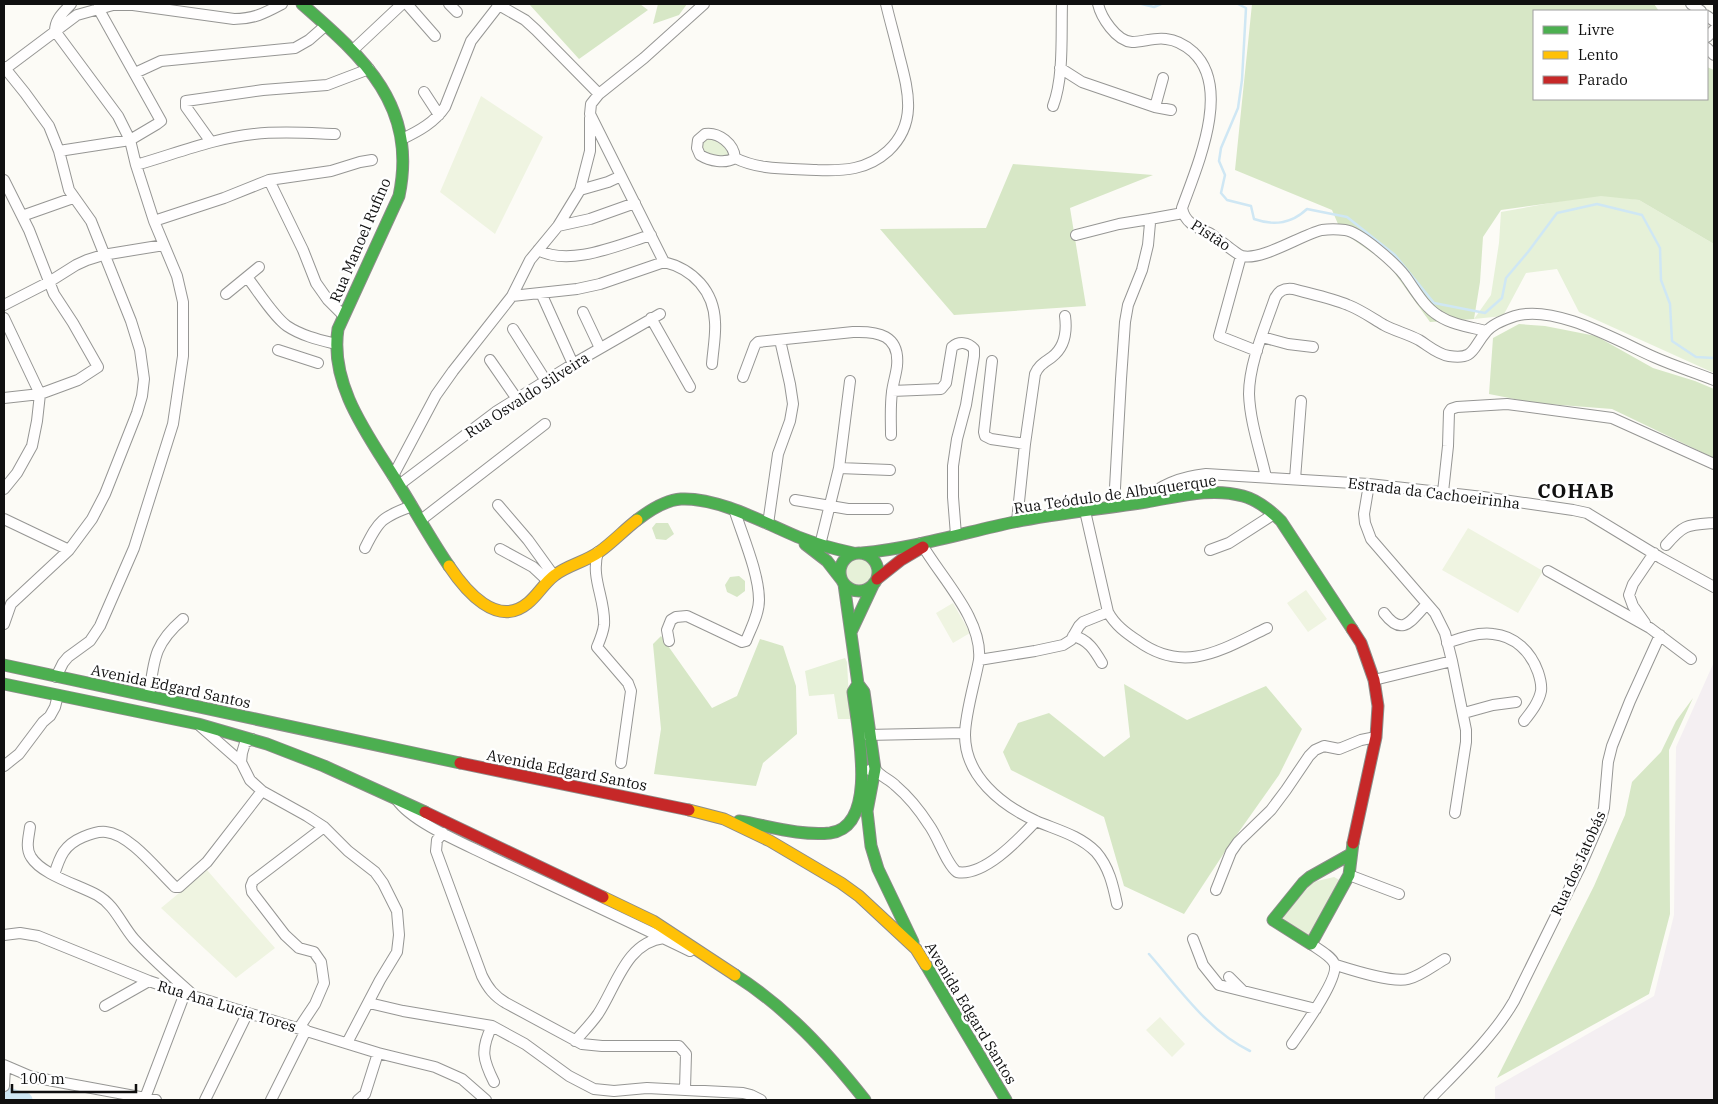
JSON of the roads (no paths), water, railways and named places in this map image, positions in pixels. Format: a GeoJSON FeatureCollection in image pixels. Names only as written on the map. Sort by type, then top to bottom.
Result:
{"type":"FeatureCollection","features":[{"type":"Feature","properties":{"kind":"main road","name":"Rua Manoel Rufino"},"geometry":{"type":"LineString","coordinates":[[302,4],[353,50],[369,69],[394,112],[402,139],[404,172],[399,196],[338,330],[336,344]]}},
{"type":"Feature","properties":{"kind":"main road","name":"Rua Teódulo de Albuquerque"},"geometry":{"type":"LineString","coordinates":[[336,344],[341,374],[353,406],[448,565],[460,582],[477,600],[495,609],[505,611],[516,610],[526,605],[551,579],[598,552],[642,516],[672,501],[695,500],[768,524],[820,545],[858,553],[922,546],[950,536],[1017,521],[1200,494],[1224,494],[1251,500],[1274,514],[1294,538],[1365,652],[1374,680],[1378,717],[1376,737],[1351,854],[1349,875],[1311,944]]}},
{"type":"Feature","properties":{"kind":"main road","name":"Rua Teódulo de Albuquerque"},"geometry":{"type":"LineString","coordinates":[[792,535],[819,554],[843,582]]}},
{"type":"Feature","properties":{"kind":"main road","name":"Rua Teódulo de Albuquerque"},"geometry":{"type":"LineString","coordinates":[[876,581],[901,560],[922,546]]}},
{"type":"Feature","properties":{"kind":"main road"},"geometry":{"type":"LineString","coordinates":[[851,632],[876,581],[878,573],[876,562],[872,558],[858,553],[843,561],[840,573],[843,582],[858,684],[864,692],[875,769],[868,811],[871,846],[878,869],[916,949]]}},
{"type":"Feature","properties":{"kind":"main road"},"geometry":{"type":"LineString","coordinates":[[843,582],[854,590],[860,591],[866,590],[876,581]]}},
{"type":"Feature","properties":{"kind":"main road","name":"Avenida Edgard Santos"},"geometry":{"type":"LineString","coordinates":[[4,665],[490,770],[666,805],[724,819],[770,841],[841,883],[859,896],[916,949],[1006,1100]]}},
{"type":"Feature","properties":{"kind":"main road"},"geometry":{"type":"LineString","coordinates":[[4,684],[198,724],[252,739],[324,766],[653,921],[687,941],[755,987],[794,1020],[823,1049],[865,1100]]}},
{"type":"Feature","properties":{"kind":"main road"},"geometry":{"type":"LineString","coordinates":[[724,819],[763,824],[808,834],[836,832],[856,815],[862,771],[853,692],[858,684]]}},
{"type":"Feature","properties":{"kind":"main road"},"geometry":{"type":"LineString","coordinates":[[1311,944],[1273,920],[1310,877],[1351,854]]}},
{"type":"Feature","properties":{"kind":"street"},"geometry":{"type":"LineString","coordinates":[[56,677],[62,663],[90,641],[100,626],[134,548],[173,424],[183,356],[183,302],[177,276],[154,221],[130,140],[118,116],[54,31],[57,19],[71,4]]}},
{"type":"Feature","properties":{"kind":"street"},"geometry":{"type":"LineString","coordinates":[[4,624],[11,604],[69,550],[92,519],[105,494],[138,412],[142,396],[143,369],[136,336],[91,221],[73,198],[66,181],[54,136],[44,118],[4,68],[77,16],[98,8],[113,5],[133,5],[234,19],[247,19],[261,16],[282,4]]}},
{"type":"Feature","properties":{"kind":"street"},"geometry":{"type":"LineString","coordinates":[[353,50],[402,4]]}},
{"type":"Feature","properties":{"kind":"street"},"geometry":{"type":"LineString","coordinates":[[407,4],[435,36]]}},
{"type":"Feature","properties":{"kind":"street"},"geometry":{"type":"LineString","coordinates":[[449,4],[457,12]]}},
{"type":"Feature","properties":{"kind":"street"},"geometry":{"type":"LineString","coordinates":[[402,139],[426,126],[440,115],[471,41],[498,4],[536,30],[600,94]]}},
{"type":"Feature","properties":{"kind":"street"},"geometry":{"type":"LineString","coordinates":[[396,480],[436,395],[512,296],[525,268],[558,226],[580,190],[590,151],[590,114],[592,104],[600,94],[644,58],[704,4]]}},
{"type":"Feature","properties":{"kind":"street"},"geometry":{"type":"LineString","coordinates":[[736,158],[747,164],[767,167],[846,170],[868,165],[877,160],[892,146],[899,138],[905,126],[908,112],[908,96],[906,80],[886,4]]}},
{"type":"Feature","properties":{"kind":"street"},"geometry":{"type":"LineString","coordinates":[[1053,106],[1057,94],[1060,68],[1062,4]]}},
{"type":"Feature","properties":{"kind":"street","name":"Pistão"},"geometry":{"type":"LineString","coordinates":[[1098,4],[1108,26],[1124,39],[1131,42],[1166,38],[1178,41],[1196,55],[1209,77],[1212,98],[1202,152],[1182,208],[1188,222],[1225,243],[1241,256],[1264,253],[1321,230],[1333,229],[1357,234],[1403,274],[1429,309],[1452,323],[1486,331]]}},
{"type":"Feature","properties":{"kind":"street"},"geometry":{"type":"LineString","coordinates":[[58,151],[130,140],[160,123],[160,119],[98,8]]}},
{"type":"Feature","properties":{"kind":"street"},"geometry":{"type":"LineString","coordinates":[[135,73],[161,61],[288,50],[303,44],[325,26]]}},
{"type":"Feature","properties":{"kind":"street"},"geometry":{"type":"LineString","coordinates":[[1060,68],[1082,82],[1155,107],[1171,110]]}},
{"type":"Feature","properties":{"kind":"street"},"geometry":{"type":"LineString","coordinates":[[211,142],[186,107],[186,101],[263,90],[322,86],[369,69]]}},
{"type":"Feature","properties":{"kind":"street"},"geometry":{"type":"LineString","coordinates":[[1155,107],[1164,78]]}},
{"type":"Feature","properties":{"kind":"street"},"geometry":{"type":"LineString","coordinates":[[424,92],[440,115]]}},
{"type":"Feature","properties":{"kind":"street"},"geometry":{"type":"LineString","coordinates":[[590,114],[664,262]]}},
{"type":"Feature","properties":{"kind":"street"},"geometry":{"type":"LineString","coordinates":[[136,165],[211,142],[255,134],[335,134]]}},
{"type":"Feature","properties":{"kind":"street"},"geometry":{"type":"LineString","coordinates":[[154,221],[224,198],[269,180],[331,171],[372,160]]}},
{"type":"Feature","properties":{"kind":"street"},"geometry":{"type":"LineString","coordinates":[[580,190],[621,176]]}},
{"type":"Feature","properties":{"kind":"street"},"geometry":{"type":"LineString","coordinates":[[4,180],[22,216],[59,303],[97,365],[97,369],[78,380],[40,394],[4,398]]}},
{"type":"Feature","properties":{"kind":"street"},"geometry":{"type":"LineString","coordinates":[[269,180],[303,250],[316,283],[328,300],[344,316]]}},
{"type":"Feature","properties":{"kind":"street"},"geometry":{"type":"LineString","coordinates":[[22,216],[73,198]]}},
{"type":"Feature","properties":{"kind":"street"},"geometry":{"type":"LineString","coordinates":[[558,226],[590,219],[635,203]]}},
{"type":"Feature","properties":{"kind":"street"},"geometry":{"type":"LineString","coordinates":[[1076,235],[1119,224],[1183,213]]}},
{"type":"Feature","properties":{"kind":"street"},"geometry":{"type":"LineString","coordinates":[[1114,506],[1125,328],[1128,305],[1138,282],[1148,246],[1150,219]]}},
{"type":"Feature","properties":{"kind":"street"},"geometry":{"type":"LineString","coordinates":[[538,250],[561,257],[588,254],[651,236]]}},
{"type":"Feature","properties":{"kind":"street"},"geometry":{"type":"LineString","coordinates":[[4,305],[49,282],[76,265],[103,255],[164,245]]}},
{"type":"Feature","properties":{"kind":"street"},"geometry":{"type":"LineString","coordinates":[[1241,256],[1219,336],[1257,351]]}},
{"type":"Feature","properties":{"kind":"street"},"geometry":{"type":"LineString","coordinates":[[512,296],[578,289],[600,284],[664,262],[682,267],[690,272],[711,300],[716,321],[712,364]]}},
{"type":"Feature","properties":{"kind":"street"},"geometry":{"type":"LineString","coordinates":[[226,294],[258,267]]}},
{"type":"Feature","properties":{"kind":"street"},"geometry":{"type":"LineString","coordinates":[[247,277],[279,319],[287,326],[316,339],[336,344]]}},
{"type":"Feature","properties":{"kind":"street"},"geometry":{"type":"LineString","coordinates":[[1266,477],[1250,405],[1250,387],[1257,351],[1275,298],[1280,291],[1288,288],[1347,304],[1384,325],[1419,340],[1441,354],[1450,356],[1467,356],[1474,350],[1486,331],[1501,322],[1530,313],[1543,313],[1597,330],[1655,357],[1714,380]]}},
{"type":"Feature","properties":{"kind":"street"},"geometry":{"type":"LineString","coordinates":[[541,293],[573,364]]}},
{"type":"Feature","properties":{"kind":"street"},"geometry":{"type":"LineString","coordinates":[[583,312],[600,348]]}},
{"type":"Feature","properties":{"kind":"street","name":"Rua Osvaldo Silveira"},"geometry":{"type":"LineString","coordinates":[[396,480],[517,398],[656,316],[690,387]]}},
{"type":"Feature","properties":{"kind":"street"},"geometry":{"type":"LineString","coordinates":[[1017,521],[1035,374],[1041,364],[1053,357],[1061,347],[1066,332],[1065,316]]}},
{"type":"Feature","properties":{"kind":"street"},"geometry":{"type":"LineString","coordinates":[[4,318],[40,394],[32,446],[17,473],[4,489]]}},
{"type":"Feature","properties":{"kind":"street"},"geometry":{"type":"LineString","coordinates":[[514,328],[546,381]]}},
{"type":"Feature","properties":{"kind":"street"},"geometry":{"type":"LineString","coordinates":[[743,377],[755,345],[758,342],[868,331],[880,334],[894,345],[897,354],[892,391],[891,435]]}},
{"type":"Feature","properties":{"kind":"street"},"geometry":{"type":"LineString","coordinates":[[1262,337],[1288,344],[1313,347]]}},
{"type":"Feature","properties":{"kind":"street"},"geometry":{"type":"LineString","coordinates":[[768,524],[778,454],[790,421],[792,404],[790,384],[780,340]]}},
{"type":"Feature","properties":{"kind":"street"},"geometry":{"type":"LineString","coordinates":[[892,391],[941,389],[946,382],[952,348],[958,343],[965,343],[974,349],[966,405],[957,439],[953,466],[950,536]]}},
{"type":"Feature","properties":{"kind":"street"},"geometry":{"type":"LineString","coordinates":[[278,350],[318,364]]}},
{"type":"Feature","properties":{"kind":"street"},"geometry":{"type":"LineString","coordinates":[[490,360],[517,398]]}},
{"type":"Feature","properties":{"kind":"street"},"geometry":{"type":"LineString","coordinates":[[992,361],[985,436],[991,439],[1025,444]]}},
{"type":"Feature","properties":{"kind":"street"},"geometry":{"type":"LineString","coordinates":[[820,545],[839,468],[850,381]]}},
{"type":"Feature","properties":{"kind":"street"},"geometry":{"type":"LineString","coordinates":[[1295,479],[1302,401]]}},
{"type":"Feature","properties":{"kind":"street"},"geometry":{"type":"LineString","coordinates":[[1443,492],[1448,446],[1449,412],[1457,407],[1507,404],[1612,418],[1714,464]]}},
{"type":"Feature","properties":{"kind":"street"},"geometry":{"type":"LineString","coordinates":[[421,520],[545,424]]}},
{"type":"Feature","properties":{"kind":"street"},"geometry":{"type":"LineString","coordinates":[[839,468],[890,470]]}},
{"type":"Feature","properties":{"kind":"street","name":"Estrada da Cachoeirinha"},"geometry":{"type":"LineString","coordinates":[[1140,502],[1162,486],[1189,476],[1206,474],[1369,484],[1443,492],[1587,513],[1714,587]]}},
{"type":"Feature","properties":{"kind":"street"},"geometry":{"type":"LineString","coordinates":[[1369,484],[1364,514],[1371,539],[1427,604],[1440,622],[1452,661],[1466,730],[1466,742],[1455,813]]}},
{"type":"Feature","properties":{"kind":"street"},"geometry":{"type":"LineString","coordinates":[[794,500],[848,509],[888,509]]}},
{"type":"Feature","properties":{"kind":"street"},"geometry":{"type":"LineString","coordinates":[[498,504],[528,540],[551,579]]}},
{"type":"Feature","properties":{"kind":"street"},"geometry":{"type":"LineString","coordinates":[[365,548],[381,520],[392,513],[412,506]]}},
{"type":"Feature","properties":{"kind":"street"},"geometry":{"type":"LineString","coordinates":[[1086,511],[1108,612],[1117,625],[1143,645],[1160,653],[1184,657],[1203,656],[1213,654],[1268,628]]}},
{"type":"Feature","properties":{"kind":"street"},"geometry":{"type":"LineString","coordinates":[[669,641],[667,630],[671,620],[676,617],[687,616],[742,642],[746,641],[757,614],[759,593],[749,554],[734,512]]}},
{"type":"Feature","properties":{"kind":"street"},"geometry":{"type":"LineString","coordinates":[[1210,550],[1229,543],[1274,514]]}},
{"type":"Feature","properties":{"kind":"street"},"geometry":{"type":"LineString","coordinates":[[4,519],[69,550]]}},
{"type":"Feature","properties":{"kind":"street"},"geometry":{"type":"LineString","coordinates":[[1666,545],[1685,526],[1714,523]]}},
{"type":"Feature","properties":{"kind":"street"},"geometry":{"type":"LineString","coordinates":[[922,546],[975,627],[980,644],[979,660],[964,733],[972,766],[981,780],[1001,801],[1036,821],[1072,835],[1086,843],[1096,852],[1109,873],[1117,904]]}},
{"type":"Feature","properties":{"kind":"street"},"geometry":{"type":"LineString","coordinates":[[500,549],[551,579]]}},
{"type":"Feature","properties":{"kind":"street"},"geometry":{"type":"LineString","coordinates":[[598,552],[596,576],[604,624],[596,647],[628,683],[631,691],[622,763]]}},
{"type":"Feature","properties":{"kind":"street"},"geometry":{"type":"LineString","coordinates":[[1650,628],[1633,606],[1629,595],[1633,584],[1654,553]]}},
{"type":"Feature","properties":{"kind":"street"},"geometry":{"type":"LineString","coordinates":[[1548,571],[1650,628],[1691,659]]}},
{"type":"Feature","properties":{"kind":"street"},"geometry":{"type":"LineString","coordinates":[[1384,613],[1391,622],[1397,626],[1402,626],[1408,623],[1427,604]]}},
{"type":"Feature","properties":{"kind":"street"},"geometry":{"type":"LineString","coordinates":[[979,660],[1035,652],[1063,645],[1068,643],[1078,626],[1083,622],[1108,612]]}},
{"type":"Feature","properties":{"kind":"street"},"geometry":{"type":"LineString","coordinates":[[149,696],[156,653],[166,635],[183,619]]}},
{"type":"Feature","properties":{"kind":"street"},"geometry":{"type":"LineString","coordinates":[[1447,643],[1469,636],[1493,634],[1510,639],[1522,647],[1534,662],[1541,683],[1537,702],[1524,721]]}},
{"type":"Feature","properties":{"kind":"street","name":"Rua dos Jatobás"},"geometry":{"type":"LineString","coordinates":[[1429,1100],[1503,1018],[1518,992],[1601,819],[1604,808],[1608,762],[1612,746],[1660,635]]}},
{"type":"Feature","properties":{"kind":"street"},"geometry":{"type":"LineString","coordinates":[[1073,636],[1081,638],[1090,645],[1102,663]]}},
{"type":"Feature","properties":{"kind":"street"},"geometry":{"type":"LineString","coordinates":[[1374,680],[1452,661]]}},
{"type":"Feature","properties":{"kind":"street"},"geometry":{"type":"LineString","coordinates":[[4,766],[19,754],[43,722],[50,716],[58,695]]}},
{"type":"Feature","properties":{"kind":"street"},"geometry":{"type":"LineString","coordinates":[[1464,713],[1493,705],[1516,702]]}},
{"type":"Feature","properties":{"kind":"street"},"geometry":{"type":"LineString","coordinates":[[198,724],[241,762],[250,780],[262,791],[324,827],[348,851],[380,877],[397,912],[399,935],[397,952],[347,1043]]}},
{"type":"Feature","properties":{"kind":"street"},"geometry":{"type":"LineString","coordinates":[[858,735],[964,733]]}},
{"type":"Feature","properties":{"kind":"street"},"geometry":{"type":"LineString","coordinates":[[1216,890],[1231,852],[1238,842],[1270,810],[1309,756],[1320,747],[1328,746],[1338,749],[1376,737]]}},
{"type":"Feature","properties":{"kind":"street"},"geometry":{"type":"LineString","coordinates":[[241,762],[243,748],[252,739]]}},
{"type":"Feature","properties":{"kind":"street"},"geometry":{"type":"LineString","coordinates":[[862,771],[875,769],[879,775],[898,788],[937,836],[950,865],[957,872],[968,872],[986,864],[1010,847],[1036,821]]}},
{"type":"Feature","properties":{"kind":"street"},"geometry":{"type":"LineString","coordinates":[[54,875],[61,854],[67,846],[87,835],[106,832],[126,840],[175,887],[179,887],[207,862],[262,791]]}},
{"type":"Feature","properties":{"kind":"street"},"geometry":{"type":"LineString","coordinates":[[397,800],[408,813],[444,833],[571,896],[713,960]]}},
{"type":"Feature","properties":{"kind":"street"},"geometry":{"type":"LineString","coordinates":[[30,827],[28,841],[31,857],[54,875],[98,895],[110,904],[132,937],[150,956],[196,997]]}},
{"type":"Feature","properties":{"kind":"street"},"geometry":{"type":"LineString","coordinates":[[271,1100],[324,983],[322,962],[314,952],[300,948],[285,935],[252,892],[251,886],[253,882],[324,827]]}},
{"type":"Feature","properties":{"kind":"street"},"geometry":{"type":"LineString","coordinates":[[444,833],[437,840],[436,851],[486,984],[496,997],[582,1044],[602,1046],[679,1046],[686,1054],[681,1089],[676,1100]]}},
{"type":"Feature","properties":{"kind":"street"},"geometry":{"type":"LineString","coordinates":[[1349,875],[1399,894]]}},
{"type":"Feature","properties":{"kind":"street","name":"Rua Ana Lucia Tores"},"geometry":{"type":"LineString","coordinates":[[4,935],[20,933],[38,936],[149,981],[247,1014],[378,1053],[434,1067],[452,1074],[469,1084],[486,1100]]}},
{"type":"Feature","properties":{"kind":"street"},"geometry":{"type":"LineString","coordinates":[[575,1041],[598,1014],[633,955],[648,941],[664,938]]}},
{"type":"Feature","properties":{"kind":"street"},"geometry":{"type":"LineString","coordinates":[[1193,939],[1203,964],[1219,985],[1316,1009]]}},
{"type":"Feature","properties":{"kind":"street"},"geometry":{"type":"LineString","coordinates":[[1311,944],[1333,961],[1336,966],[1401,980],[1413,977],[1445,959]]}},
{"type":"Feature","properties":{"kind":"street"},"geometry":{"type":"LineString","coordinates":[[1292,1044],[1333,980],[1336,966]]}},
{"type":"Feature","properties":{"kind":"street"},"geometry":{"type":"LineString","coordinates":[[1229,977],[1244,991]]}},
{"type":"Feature","properties":{"kind":"street"},"geometry":{"type":"LineString","coordinates":[[105,1006],[149,981]]}},
{"type":"Feature","properties":{"kind":"street"},"geometry":{"type":"LineString","coordinates":[[145,1098],[185,993]]}},
{"type":"Feature","properties":{"kind":"street"},"geometry":{"type":"LineString","coordinates":[[369,1003],[403,1011],[492,1026],[525,1044],[550,1064],[583,1084],[613,1096],[647,1088],[743,1093],[761,1100]]}},
{"type":"Feature","properties":{"kind":"street"},"geometry":{"type":"LineString","coordinates":[[205,1100],[247,1014]]}},
{"type":"Feature","properties":{"kind":"street"},"geometry":{"type":"LineString","coordinates":[[492,1026],[483,1051],[486,1067],[494,1082]]}},
{"type":"Feature","properties":{"kind":"street"},"geometry":{"type":"LineString","coordinates":[[358,1100],[365,1094],[378,1053]]}},
{"type":"Feature","properties":{"kind":"street"},"geometry":{"type":"LineString","coordinates":[[4,1085],[5,1066],[32,1077],[156,1100]]}},
{"type":"Feature","properties":{"kind":"waterway"},"geometry":{"type":"LineString","coordinates":[[1142,4],[1154,7],[1161,4]]}},
{"type":"Feature","properties":{"kind":"waterway"},"geometry":{"type":"LineString","coordinates":[[1238,4],[1246,8],[1242,80],[1238,108],[1221,148],[1219,161],[1225,175],[1221,193],[1227,200],[1251,206],[1254,219],[1275,223],[1295,218],[1307,209],[1347,217],[1395,255],[1434,303],[1485,313],[1502,298],[1506,278],[1557,213],[1597,204],[1642,215],[1660,248],[1661,280],[1670,304],[1672,341],[1696,357],[1714,358]]}},
{"type":"Feature","properties":{"kind":"waterway"},"geometry":{"type":"LineString","coordinates":[[1149,954],[1207,1020],[1221,1032],[1250,1051]]}},
{"type":"Feature","properties":{"kind":"waterway"},"geometry":{"type":"LineString","coordinates":[[4,1094],[25,1100]]}},
{"type":"Feature","properties":{"kind":"district","name":"COHAB"},"geometry":{"type":"Point","coordinates":[1576,490]}}]}
